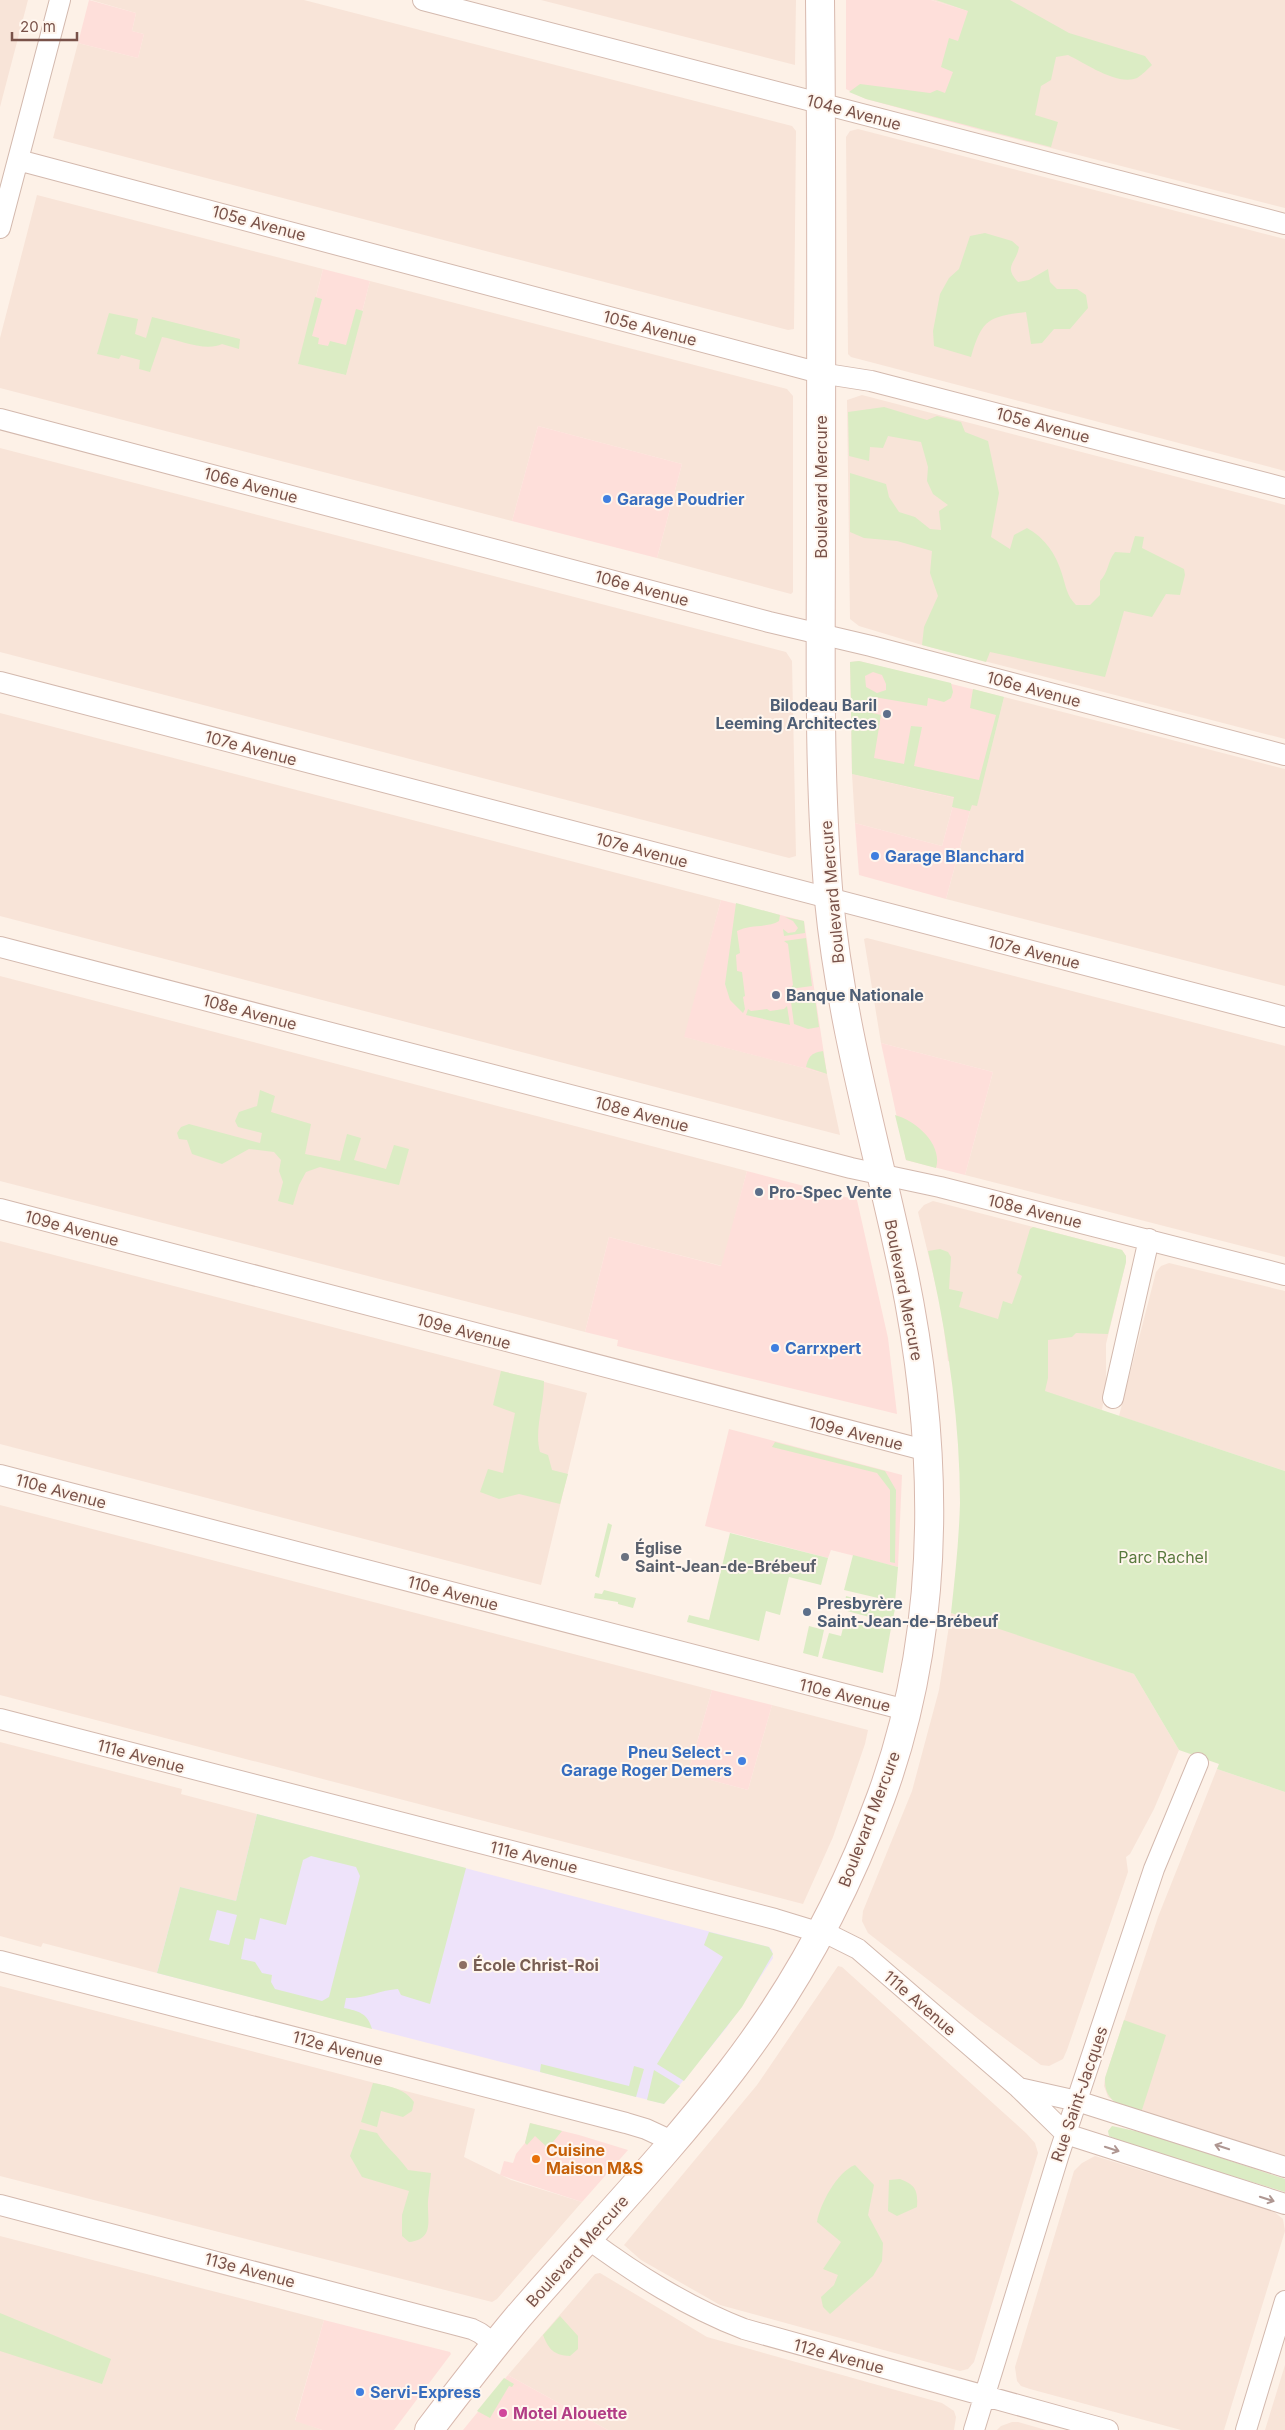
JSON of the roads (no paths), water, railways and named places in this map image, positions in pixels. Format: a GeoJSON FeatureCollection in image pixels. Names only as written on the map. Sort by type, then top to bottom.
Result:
{"type":"FeatureCollection","features":[{"type":"Feature","properties":{"kind":"street"},"geometry":{"type":"LineString","coordinates":[[0,228],[60,0]]}},
{"type":"Feature","properties":{"kind":"street","name":"104e Avenue"},"geometry":{"type":"LineString","coordinates":[[422,0],[1285,224]]}},
{"type":"Feature","properties":{"kind":"street","name":"Boulevard Mercure"},"geometry":{"type":"LineString","coordinates":[[429,2430],[496,2345],[674,2142],[730,2074],[788,1989],[821,1933],[878,1805],[906,1710],[922,1627],[928,1545],[928,1451],[923,1390],[912,1315],[846,1019],[829,899],[824,808],[822,634],[820,0]]}},
{"type":"Feature","properties":{"kind":"street","name":"105e Avenue"},"geometry":{"type":"LineString","coordinates":[[18,160],[820,373],[871,381],[1285,488]]}},
{"type":"Feature","properties":{"kind":"street","name":"106e Avenue"},"geometry":{"type":"LineString","coordinates":[[0,419],[1285,755]]}},
{"type":"Feature","properties":{"kind":"street","name":"107e Avenue"},"geometry":{"type":"LineString","coordinates":[[0,682],[1285,1017]]}},
{"type":"Feature","properties":{"kind":"street","name":"108e Avenue"},"geometry":{"type":"LineString","coordinates":[[0,947],[880,1175],[940,1187],[1285,1275]]}},
{"type":"Feature","properties":{"kind":"street","name":"109e Avenue"},"geometry":{"type":"LineString","coordinates":[[0,1209],[928,1451]]}},
{"type":"Feature","properties":{"kind":"street"},"geometry":{"type":"LineString","coordinates":[[1113,1398],[1149,1239]]}},
{"type":"Feature","properties":{"kind":"street","name":"110e Avenue"},"geometry":{"type":"LineString","coordinates":[[0,1476],[906,1710]]}},
{"type":"Feature","properties":{"kind":"street","name":"111e Avenue"},"geometry":{"type":"LineString","coordinates":[[0,1719],[821,1933],[858,1949],[1020,2088],[1066,2134],[1285,2204]]}},
{"type":"Feature","properties":{"kind":"street","name":"Rue Saint-Jacques"},"geometry":{"type":"LineString","coordinates":[[974,2430],[1066,2134],[1154,1869],[1198,1763]]}},
{"type":"Feature","properties":{"kind":"street","name":"112e Avenue"},"geometry":{"type":"LineString","coordinates":[[0,1961],[646,2128],[674,2142]]}},
{"type":"Feature","properties":{"kind":"street","name":"111e Avenue"},"geometry":{"type":"LineString","coordinates":[[1020,2088],[1077,2101],[1285,2168]]}},
{"type":"Feature","properties":{"kind":"street","name":"113e Avenue"},"geometry":{"type":"LineString","coordinates":[[0,2205],[472,2329],[496,2345]]}},
{"type":"Feature","properties":{"kind":"street","name":"112e Avenue"},"geometry":{"type":"LineString","coordinates":[[588,2239],[657,2287],[715,2318],[783,2341],[1108,2430]]}},
{"type":"Feature","properties":{"kind":"street"},"geometry":{"type":"LineString","coordinates":[[1246,2430],[1285,2301]]}},
{"type":"Feature","properties":{"kind":"place","name":"Garage Poudrier"},"geometry":{"type":"Point","coordinates":[607,499]}},
{"type":"Feature","properties":{"kind":"place","name":"Bilodeau Baril Leeming Architectes"},"geometry":{"type":"Point","coordinates":[887,714]}},
{"type":"Feature","properties":{"kind":"place","name":"Garage Blanchard"},"geometry":{"type":"Point","coordinates":[875,856]}},
{"type":"Feature","properties":{"kind":"place","name":"Banque Nationale"},"geometry":{"type":"Point","coordinates":[776,995]}},
{"type":"Feature","properties":{"kind":"place","name":"Pro-Spec Vente"},"geometry":{"type":"Point","coordinates":[759,1192]}},
{"type":"Feature","properties":{"kind":"place","name":"Carrxpert"},"geometry":{"type":"Point","coordinates":[775,1348]}},
{"type":"Feature","properties":{"kind":"place","name":"Église Saint-Jean-de-Brébeuf"},"geometry":{"type":"Point","coordinates":[625,1557]}},
{"type":"Feature","properties":{"kind":"place","name":"Presbyrère Saint-Jean-de-Brébeuf"},"geometry":{"type":"Point","coordinates":[807,1612]}},
{"type":"Feature","properties":{"kind":"place","name":"Pneu Select - Garage Roger Demers"},"geometry":{"type":"Point","coordinates":[742,1761]}},
{"type":"Feature","properties":{"kind":"place","name":"École Christ-Roi"},"geometry":{"type":"Point","coordinates":[463,1965]}},
{"type":"Feature","properties":{"kind":"place","name":"Cuisine Maison M&S"},"geometry":{"type":"Point","coordinates":[536,2159]}},
{"type":"Feature","properties":{"kind":"place","name":"Servi-Express"},"geometry":{"type":"Point","coordinates":[360,2392]}},
{"type":"Feature","properties":{"kind":"place","name":"Motel Alouette"},"geometry":{"type":"Point","coordinates":[503,2413]}},
{"type":"Feature","properties":{"kind":"park label","name":"Parc Rachel"},"geometry":{"type":"Point","coordinates":[1163,1557]}}]}
